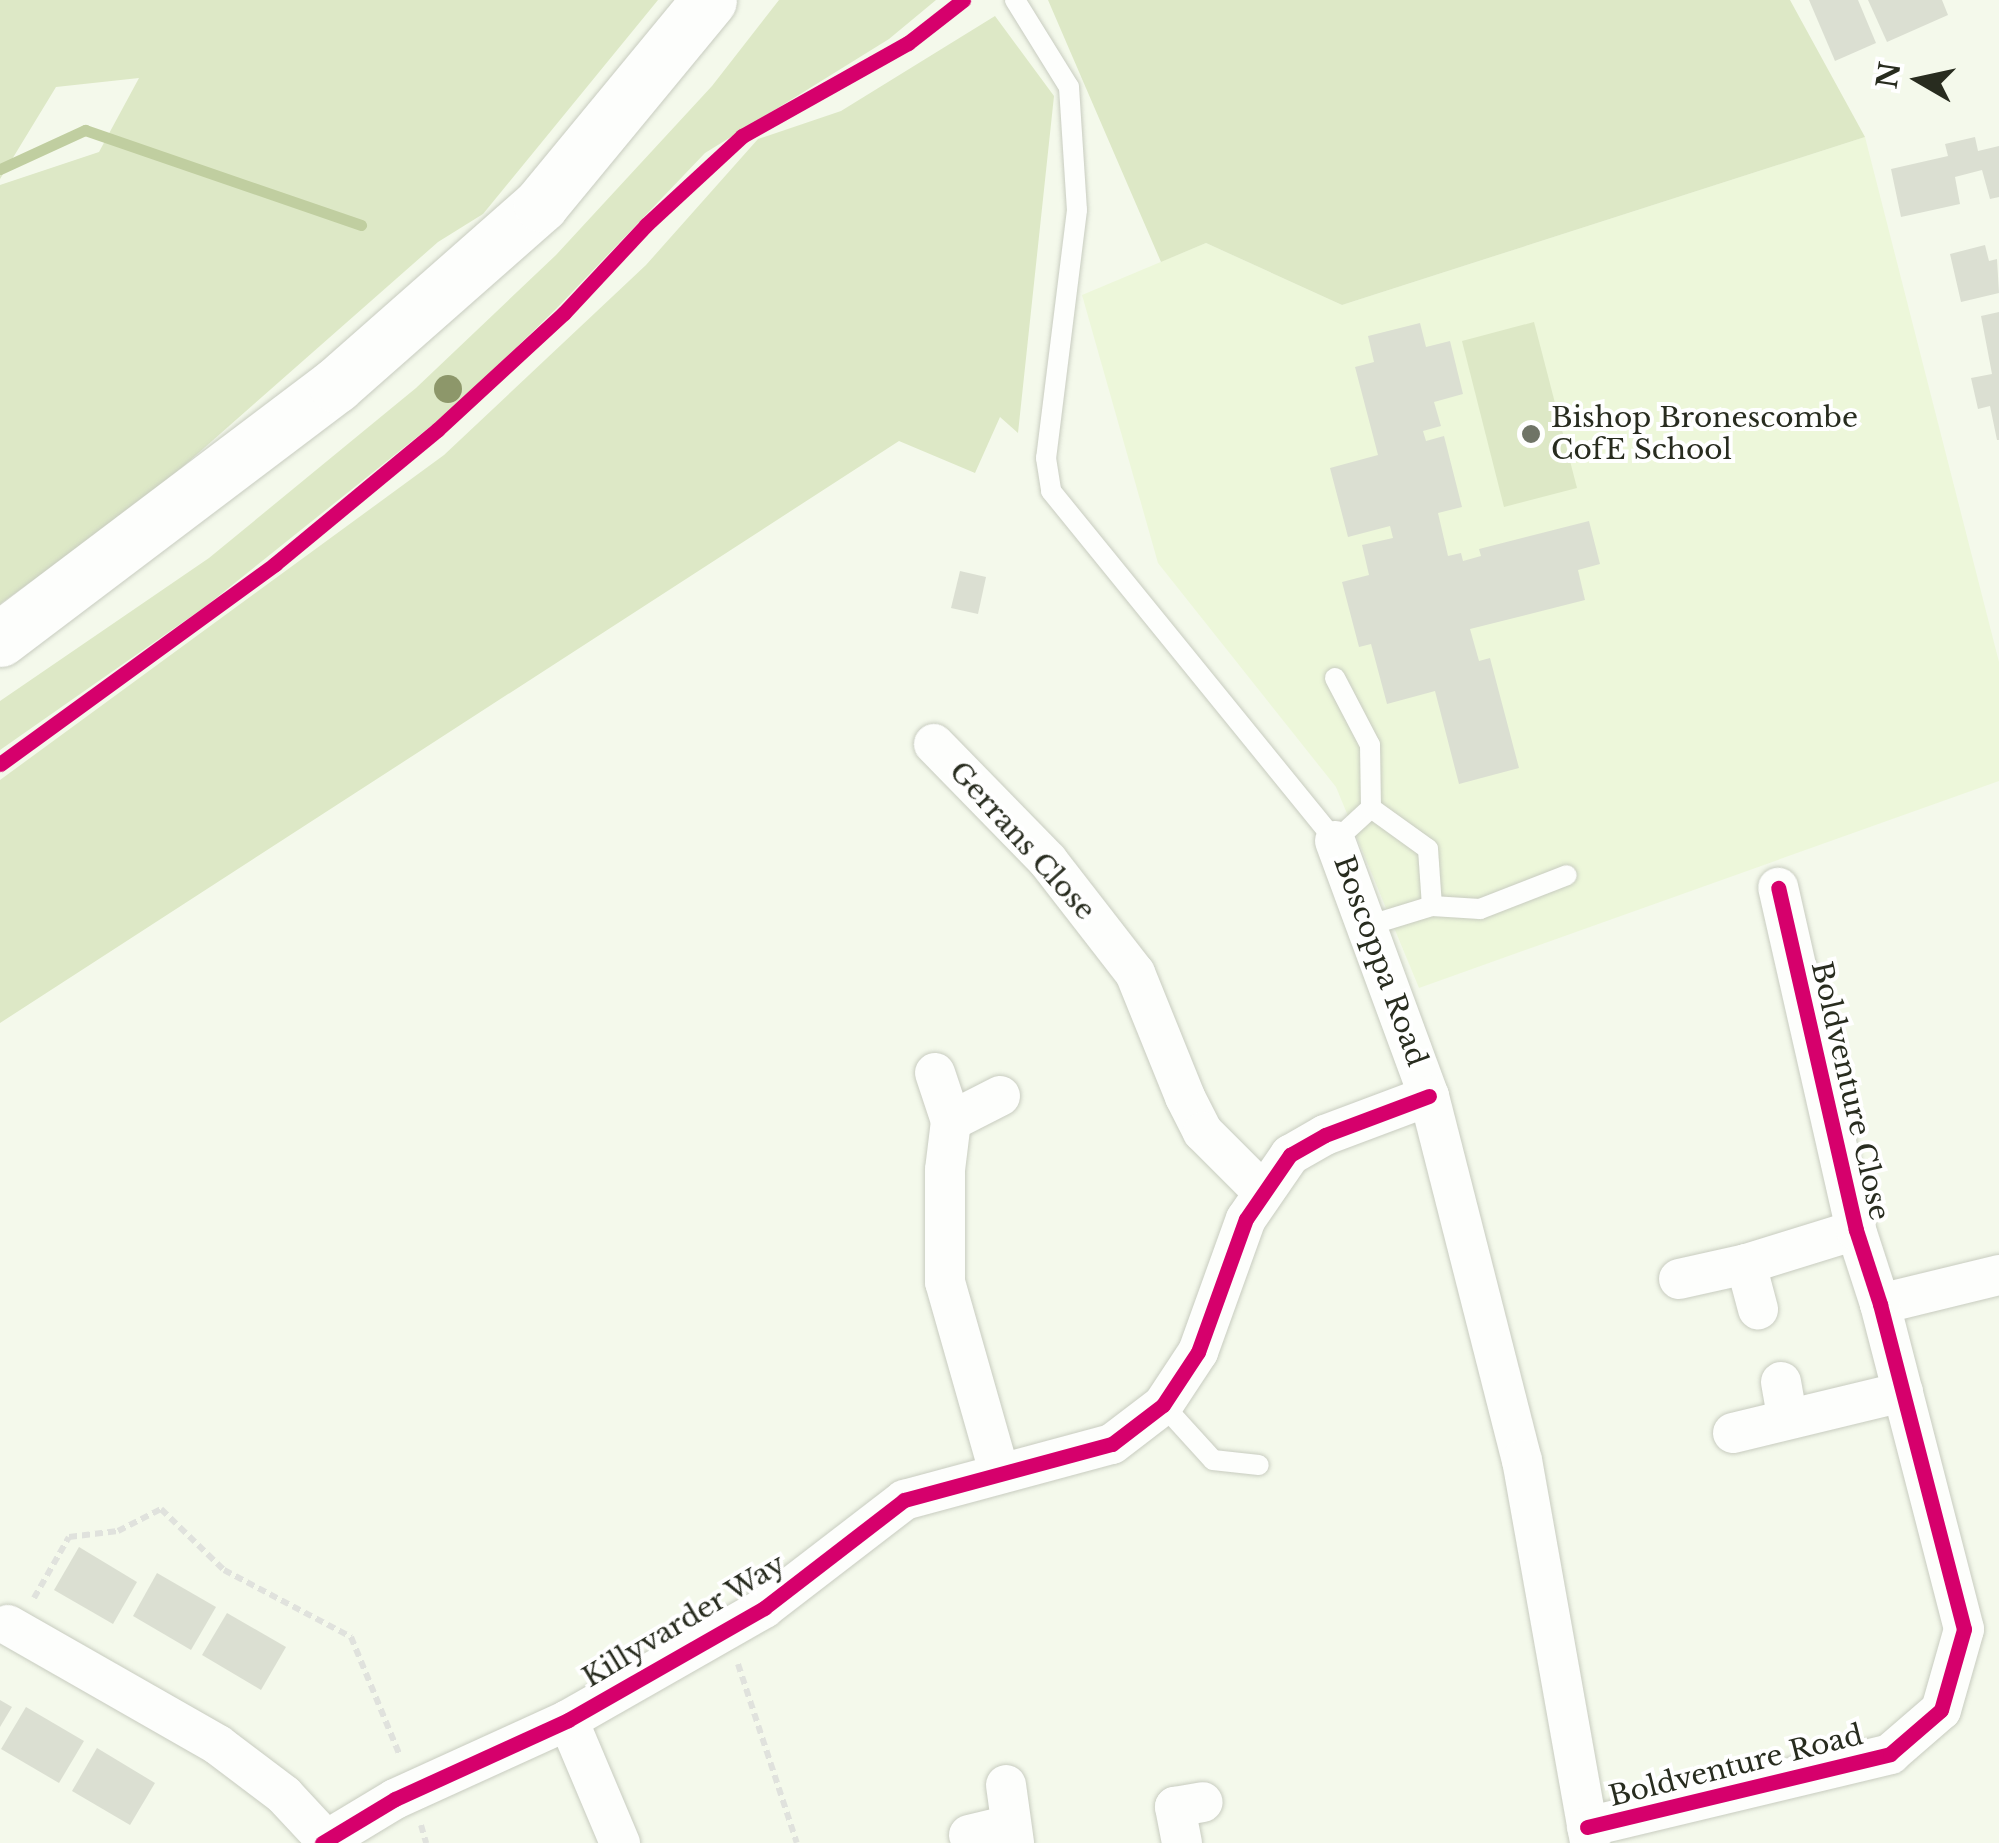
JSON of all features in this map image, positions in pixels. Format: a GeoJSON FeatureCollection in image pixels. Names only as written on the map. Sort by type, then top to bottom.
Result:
{"type":"FeatureCollection","features":[{"type":"Feature","properties":{"kind":"highway"},"geometry":{"type":"LineString","coordinates":[[0,640],[336,385],[541,204],[709,0]]}},
{"type":"Feature","properties":{"kind":"street","name":"Gerrans Close"},"geometry":{"type":"LineString","coordinates":[[934,744],[1048,861],[1135,974],[1203,1132],[1262,1191]]}},
{"type":"Feature","properties":{"kind":"street","name":"Boscoppa Road"},"geometry":{"type":"LineString","coordinates":[[1335,841],[1429,1096],[1522,1460],[1589,1835]]}},
{"type":"Feature","properties":{"kind":"street","name":"Boldventure Close"},"geometry":{"type":"LineString","coordinates":[[1778,888],[1856,1230],[1880,1304]]}},
{"type":"Feature","properties":{"kind":"street"},"geometry":{"type":"LineString","coordinates":[[935,1073],[951,1120],[945,1170],[944,1282],[999,1472]]}},
{"type":"Feature","properties":{"kind":"street"},"geometry":{"type":"LineString","coordinates":[[951,1120],[1000,1096]]}},
{"type":"Feature","properties":{"kind":"street","name":"Killyvarder Way"},"geometry":{"type":"LineString","coordinates":[[324,1842],[412,1791],[568,1720],[764,1608],[904,1500],[1112,1444],[1163,1405],[1198,1352],[1246,1219],[1290,1154],[1325,1134],[1429,1096]]}},
{"type":"Feature","properties":{"kind":"street","name":"Boldventure Close"},"geometry":{"type":"LineString","coordinates":[[1679,1278],[1746,1264],[1856,1230]]}},
{"type":"Feature","properties":{"kind":"street"},"geometry":{"type":"LineString","coordinates":[[1746,1264],[1758,1309]]}},
{"type":"Feature","properties":{"kind":"street"},"geometry":{"type":"LineString","coordinates":[[1880,1304],[1999,1275]]}},
{"type":"Feature","properties":{"kind":"street","name":"Boldventure Road"},"geometry":{"type":"LineString","coordinates":[[1589,1835],[1890,1754],[1940,1710],[1964,1629],[1880,1304]]}},
{"type":"Feature","properties":{"kind":"street"},"geometry":{"type":"LineString","coordinates":[[1732,1433],[1784,1399],[1904,1392]]}},
{"type":"Feature","properties":{"kind":"street"},"geometry":{"type":"LineString","coordinates":[[12,1627],[218,1746],[284,1795],[324,1842]]}},
{"type":"Feature","properties":{"kind":"street"},"geometry":{"type":"LineString","coordinates":[[568,1720],[620,1843]]}},
{"type":"Feature","properties":{"kind":"street"},"geometry":{"type":"LineString","coordinates":[[969,1835],[1013,1834],[1006,1786]]}},
{"type":"Feature","properties":{"kind":"street"},"geometry":{"type":"LineString","coordinates":[[1182,1843],[1175,1808],[1203,1802]]}},
{"type":"Feature","properties":{"kind":"lane","name":"Boscoppa Road"},"geometry":{"type":"LineString","coordinates":[[1014,0],[1069,87],[1077,210],[1046,458],[1051,491],[1335,841]]}},
{"type":"Feature","properties":{"kind":"lane"},"geometry":{"type":"LineString","coordinates":[[1335,678],[1370,746],[1371,808],[1335,841]]}},
{"type":"Feature","properties":{"kind":"lane"},"geometry":{"type":"LineString","coordinates":[[1371,808],[1428,849],[1432,906]]}},
{"type":"Feature","properties":{"kind":"lane"},"geometry":{"type":"LineString","coordinates":[[1366,926],[1432,906],[1480,909],[1566,875]]}},
{"type":"Feature","properties":{"kind":"lane"},"geometry":{"type":"LineString","coordinates":[[1163,1405],[1213,1460],[1259,1465]]}},
{"type":"Feature","properties":{"kind":"path"},"geometry":{"type":"LineString","coordinates":[[12,1627],[69,1537],[118,1531],[161,1509],[224,1570],[351,1637],[412,1791]]}},
{"type":"Feature","properties":{"kind":"path"},"geometry":{"type":"LineString","coordinates":[[729,1628],[746,1697],[796,1843]]}},
{"type":"Feature","properties":{"kind":"shaded area"},"geometry":{"type":"Polygon","coordinates":[[[0,0],[658,0],[483,214],[438,242],[145,500],[0,604],[0,185],[99,152],[139,78],[56,87],[0,179],[0,0]]]}},
{"type":"Feature","properties":{"kind":"shaded area"},"geometry":{"type":"Polygon","coordinates":[[[779,0],[936,0],[889,39],[705,153],[557,308],[457,405],[206,606],[0,750],[0,701],[209,558],[416,388],[556,255],[712,86],[779,0]]]}},
{"type":"Feature","properties":{"kind":"shaded area"},"geometry":{"type":"Polygon","coordinates":[[[1048,0],[1790,0],[1865,137],[1342,305],[1206,243],[1161,262],[1048,0]]]}},
{"type":"Feature","properties":{"kind":"shaded area"},"geometry":{"type":"Polygon","coordinates":[[[995,16],[1054,96],[1018,433],[1000,417],[975,473],[899,441],[0,1023],[0,780],[444,455],[646,265],[758,139],[841,111],[995,16]]]}},
{"type":"Feature","properties":{"kind":"shaded area","name":"Bishop Bronescombe CofE School"},"geometry":{"type":"Polygon","coordinates":[[[1865,137],[1999,662],[1999,781],[1419,988],[1336,787],[1158,563],[1082,295],[1206,243],[1342,305],[1865,137]]]}},
{"type":"Feature","properties":{"kind":"shaded area"},"geometry":{"type":"Polygon","coordinates":[[[1534,322],[1577,488],[1504,507],[1462,341],[1534,322]]]}},
{"type":"Feature","properties":{"kind":"building"},"geometry":{"type":"Polygon","coordinates":[[[1809,0],[1858,0],[1876,43],[1835,61],[1809,0]]]}},
{"type":"Feature","properties":{"kind":"building"},"geometry":{"type":"Polygon","coordinates":[[[1868,0],[1942,0],[1948,15],[1887,42],[1868,0]]]}},
{"type":"Feature","properties":{"kind":"building"},"geometry":{"type":"Polygon","coordinates":[[[1975,137],[1978,151],[1999,146],[1999,197],[1990,199],[1982,170],[1955,177],[1960,204],[1901,217],[1891,169],[1948,156],[1945,144],[1975,137]]]}},
{"type":"Feature","properties":{"kind":"building"},"geometry":{"type":"Polygon","coordinates":[[[1985,245],[1989,261],[1997,259],[1999,293],[1961,302],[1950,254],[1985,245]]]}},
{"type":"Feature","properties":{"kind":"building"},"geometry":{"type":"Polygon","coordinates":[[[1999,312],[1997,440],[1990,406],[1978,409],[1971,378],[1992,374],[1981,316],[1999,312]]]}},
{"type":"Feature","properties":{"kind":"building"},"geometry":{"type":"Polygon","coordinates":[[[1420,323],[1426,347],[1450,341],[1463,394],[1434,402],[1441,426],[1423,431],[1426,441],[1444,436],[1462,507],[1438,513],[1448,556],[1461,553],[1463,561],[1481,556],[1479,549],[1589,521],[1600,564],[1578,570],[1585,600],[1470,629],[1479,661],[1490,658],[1519,768],[1459,784],[1435,691],[1387,704],[1371,644],[1359,647],[1342,582],[1369,575],[1362,545],[1393,538],[1390,526],[1348,537],[1330,468],[1378,455],[1355,367],[1374,362],[1368,336],[1420,323]]]}},
{"type":"Feature","properties":{"kind":"building"},"geometry":{"type":"Polygon","coordinates":[[[960,571],[986,577],[978,614],[951,608],[960,571]]]}},
{"type":"Feature","properties":{"kind":"building"},"geometry":{"type":"Polygon","coordinates":[[[79,1547],[137,1582],[113,1624],[54,1590],[79,1547]]]}},
{"type":"Feature","properties":{"kind":"building"},"geometry":{"type":"Polygon","coordinates":[[[157,1573],[216,1607],[191,1650],[133,1616],[157,1573]]]}},
{"type":"Feature","properties":{"kind":"building"},"geometry":{"type":"Polygon","coordinates":[[[227,1613],[286,1647],[261,1690],[202,1655],[227,1613]]]}},
{"type":"Feature","properties":{"kind":"building"},"geometry":{"type":"Polygon","coordinates":[[[0,1700],[12,1707],[0,1727],[0,1700]]]}},
{"type":"Feature","properties":{"kind":"building"},"geometry":{"type":"Polygon","coordinates":[[[26,1707],[84,1741],[59,1783],[1,1749],[26,1707]]]}},
{"type":"Feature","properties":{"kind":"building"},"geometry":{"type":"Polygon","coordinates":[[[97,1748],[155,1783],[130,1825],[72,1791],[97,1748]]]}},
{"type":"Feature","properties":{"kind":"waterway"},"geometry":{"type":"LineString","coordinates":[[0,169],[85,130],[361,225]]}},
{"type":"Feature","properties":{"kind":"cycle path"},"geometry":{"type":"LineString","coordinates":[[0,764],[275,564],[437,430],[564,313],[646,225],[742,136],[908,43],[963,0]]}},
{"type":"Feature","properties":{"kind":"cycle path"},"geometry":{"type":"LineString","coordinates":[[1587,1827],[1890,1754],[1941,1710],[1964,1629],[1880,1304],[1856,1230],[1778,888]]}},
{"type":"Feature","properties":{"kind":"cycle path"},"geometry":{"type":"LineString","coordinates":[[322,1843],[395,1799],[568,1720],[764,1608],[904,1500],[1112,1444],[1163,1405],[1198,1352],[1246,1219],[1290,1155],[1325,1135],[1429,1096]]}},
{"type":"Feature","properties":{"kind":"place","name":"Bishop Bronescombe CofE School"},"geometry":{"type":"Point","coordinates":[1531,434]}}]}
